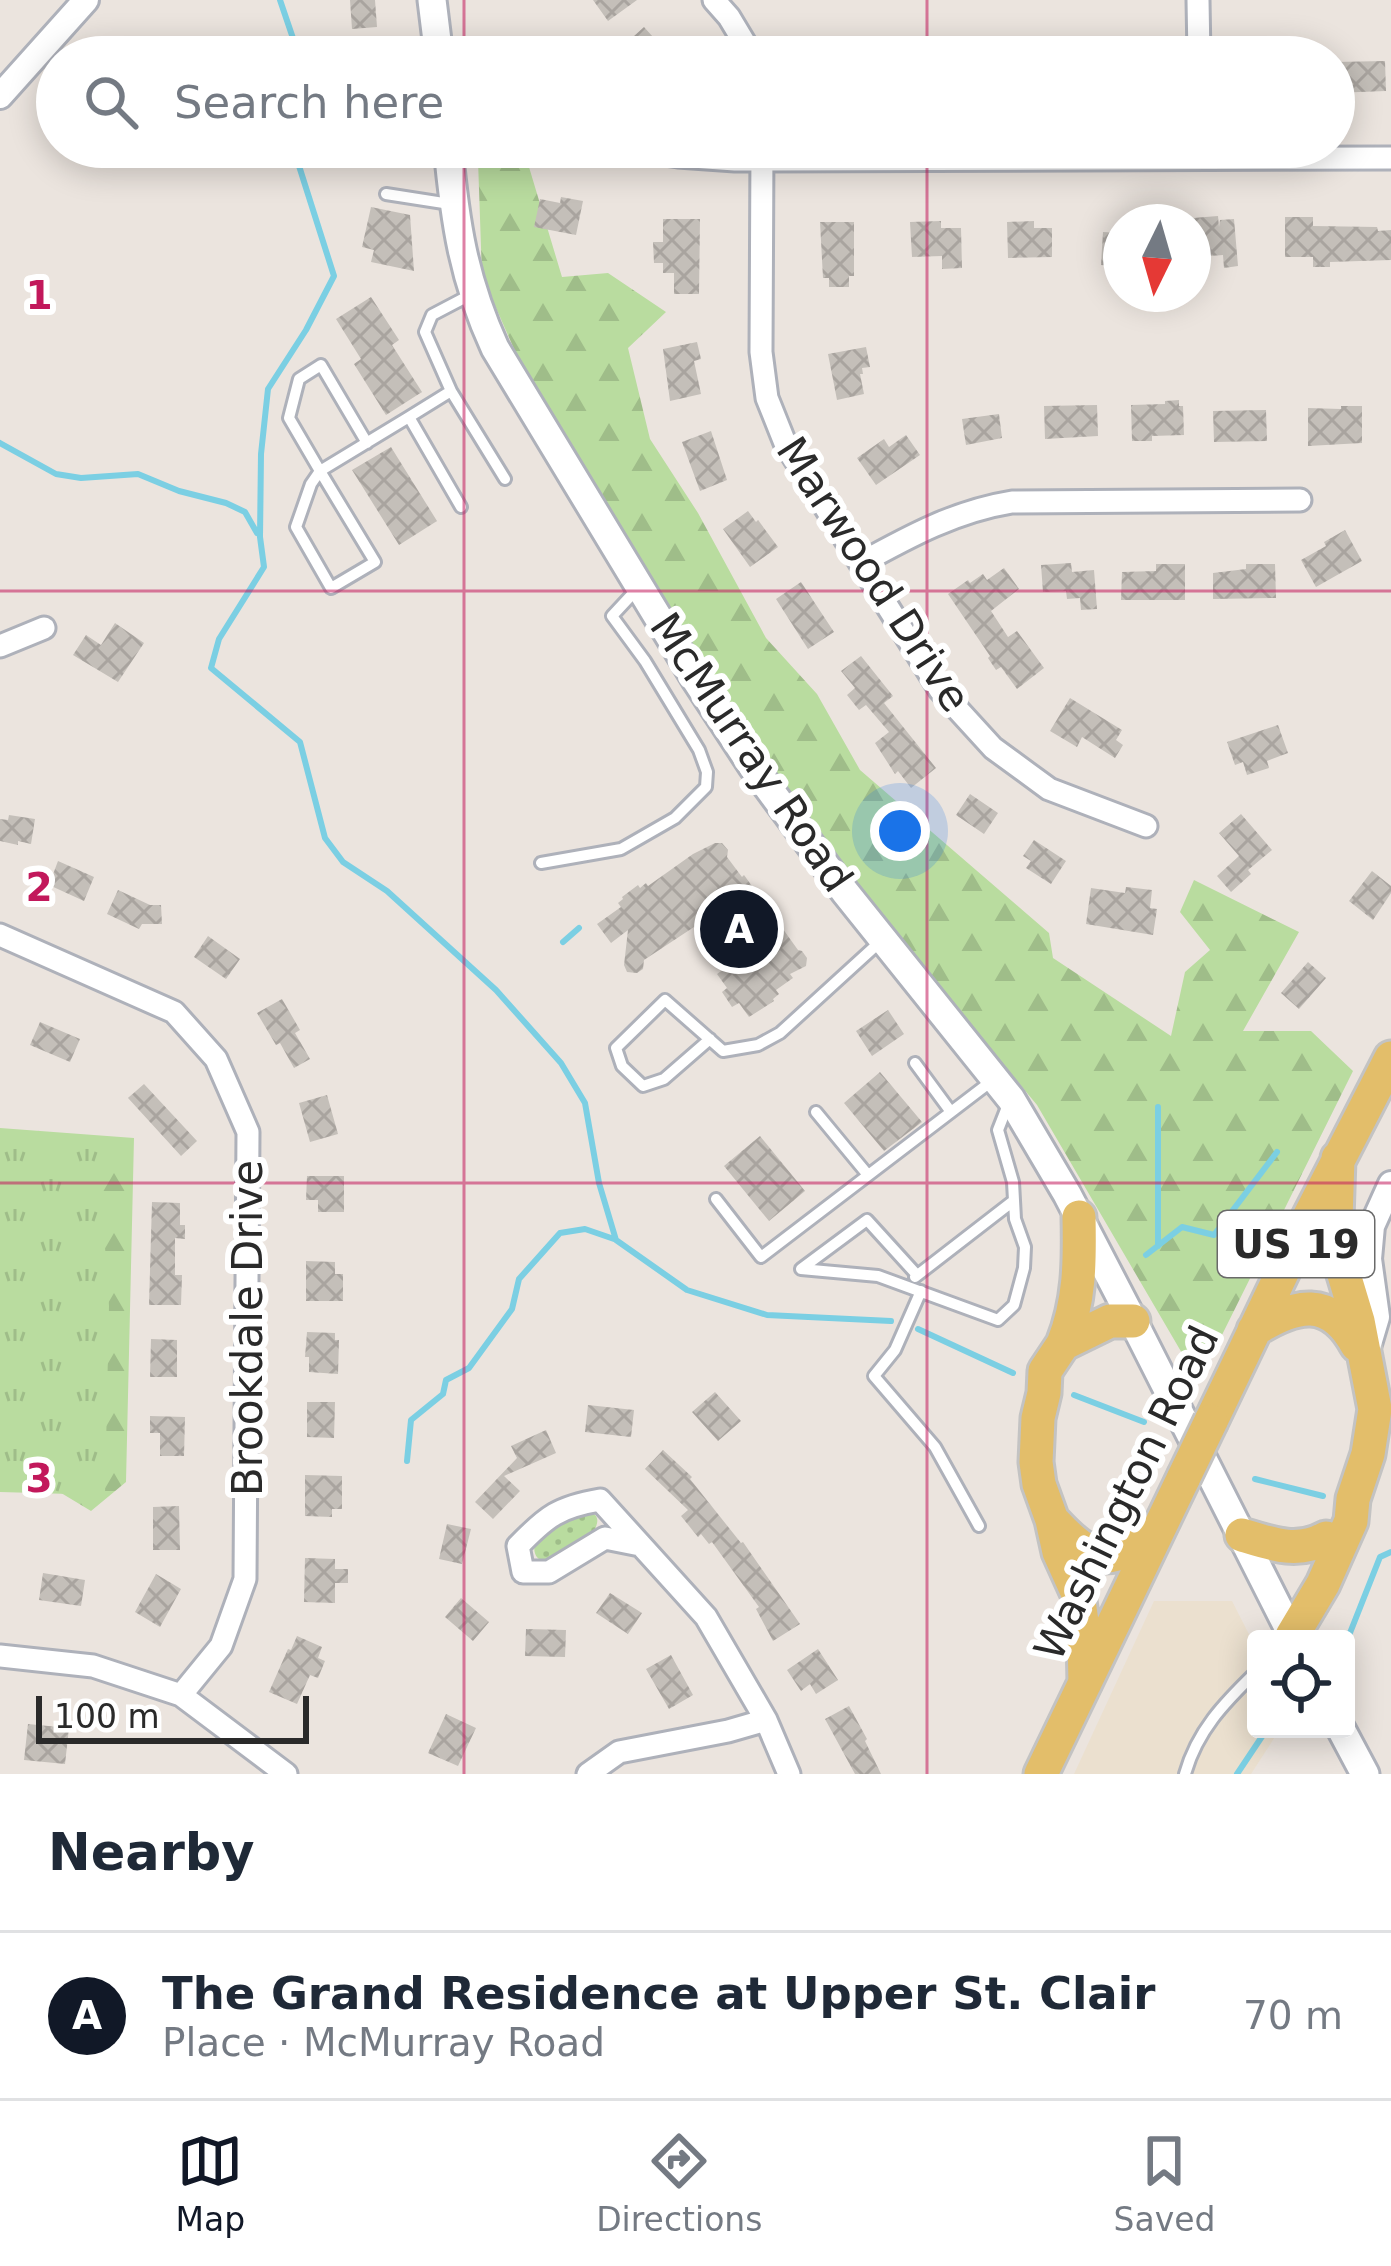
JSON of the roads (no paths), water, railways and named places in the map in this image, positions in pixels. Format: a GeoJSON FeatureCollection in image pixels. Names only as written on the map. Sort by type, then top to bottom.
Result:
{"type":"FeatureCollection","features":[{"type":"Feature","properties":{"kind":"main road"},"geometry":{"type":"LineString","coordinates":[[432,0],[436,36]]}},
{"type":"Feature","properties":{"kind":"main road","name":"McMurray Road"},"geometry":{"type":"LineString","coordinates":[[450,168],[464,266],[506,367],[753,767],[816,855],[1003,1089],[1079,1217],[1288,1630]]}},
{"type":"Feature","properties":{"kind":"main road","name":"Washington Road"},"geometry":{"type":"LineString","coordinates":[[1041,1774],[1338,1158],[1391,1058]]}},
{"type":"Feature","properties":{"kind":"main road"},"geometry":{"type":"LineString","coordinates":[[1296,1630],[1351,1521],[1375,1409],[1337,1240],[1338,1158]]}},
{"type":"Feature","properties":{"kind":"main road"},"geometry":{"type":"LineString","coordinates":[[1079,1217],[1080,1278],[1063,1343],[1045,1371],[1036,1462],[1059,1552],[1078,1594],[1084,1682]]}},
{"type":"Feature","properties":{"kind":"main road"},"geometry":{"type":"LineString","coordinates":[[1254,1330],[1294,1310],[1323,1311],[1350,1331],[1365,1358]]}},
{"type":"Feature","properties":{"kind":"main road"},"geometry":{"type":"LineString","coordinates":[[1063,1343],[1110,1321],[1133,1321]]}},
{"type":"Feature","properties":{"kind":"main road"},"geometry":{"type":"LineString","coordinates":[[1044,1393],[1078,1358],[1118,1339],[1133,1321]]}},
{"type":"Feature","properties":{"kind":"main road"},"geometry":{"type":"LineString","coordinates":[[1294,1630],[1309,1576],[1326,1538],[1337,1515],[1353,1499]]}},
{"type":"Feature","properties":{"kind":"main road"},"geometry":{"type":"LineString","coordinates":[[1052,1520],[1076,1546],[1105,1556],[1127,1552],[1159,1528]]}},
{"type":"Feature","properties":{"kind":"main road"},"geometry":{"type":"LineString","coordinates":[[1242,1535],[1292,1547],[1310,1546],[1326,1538]]}},
{"type":"Feature","properties":{"kind":"main road"},"geometry":{"type":"LineString","coordinates":[[1346,1738],[1365,1774]]}},
{"type":"Feature","properties":{"kind":"street"},"geometry":{"type":"LineString","coordinates":[[54,36],[86,0]]}},
{"type":"Feature","properties":{"kind":"street"},"geometry":{"type":"LineString","coordinates":[[714,0],[741,36]]}},
{"type":"Feature","properties":{"kind":"street"},"geometry":{"type":"LineString","coordinates":[[1198,0],[1199,36]]}},
{"type":"Feature","properties":{"kind":"street"},"geometry":{"type":"LineString","coordinates":[[0,96],[36,56]]}},
{"type":"Feature","properties":{"kind":"street"},"geometry":{"type":"LineString","coordinates":[[1355,157],[1391,158]]}},
{"type":"Feature","properties":{"kind":"street","name":"Marwood Drive"},"geometry":{"type":"LineString","coordinates":[[763,168],[761,352],[767,398],[784,443],[940,690],[993,748],[1049,789],[1146,826]]}},
{"type":"Feature","properties":{"kind":"street"},"geometry":{"type":"LineString","coordinates":[[861,563],[924,528],[977,508],[1012,502],[1300,500]]}},
{"type":"Feature","properties":{"kind":"street"},"geometry":{"type":"LineString","coordinates":[[0,646],[44,628]]}},
{"type":"Feature","properties":{"kind":"street","name":"Brookdale Drive"},"geometry":{"type":"LineString","coordinates":[[0,935],[174,1012],[216,1059],[248,1132],[245,1579],[220,1646],[181,1695]]}},
{"type":"Feature","properties":{"kind":"street"},"geometry":{"type":"LineString","coordinates":[[1365,1358],[1378,1318],[1369,1259],[1372,1226],[1391,1184]]}},
{"type":"Feature","properties":{"kind":"street"},"geometry":{"type":"LineString","coordinates":[[640,1545],[605,1538],[549,1572],[524,1572],[518,1546],[541,1522],[569,1505],[600,1500],[706,1616],[766,1720],[789,1774]]}},
{"type":"Feature","properties":{"kind":"street"},"geometry":{"type":"LineString","coordinates":[[0,1656],[94,1666],[181,1695],[286,1774]]}},
{"type":"Feature","properties":{"kind":"street"},"geometry":{"type":"LineString","coordinates":[[588,1774],[620,1752],[766,1720]]}},
{"type":"Feature","properties":{"kind":"lane"},"geometry":{"type":"LineString","coordinates":[[386,194],[454,204]]}},
{"type":"Feature","properties":{"kind":"lane"},"geometry":{"type":"LineString","coordinates":[[472,294],[431,315],[425,332],[451,391],[505,479]]}},
{"type":"Feature","properties":{"kind":"lane"},"geometry":{"type":"LineString","coordinates":[[367,442],[321,365],[299,380],[289,418],[320,471],[375,562],[331,588],[296,527],[311,484],[320,471],[451,391]]}},
{"type":"Feature","properties":{"kind":"lane"},"geometry":{"type":"LineString","coordinates":[[409,417],[461,507]]}},
{"type":"Feature","properties":{"kind":"lane"},"geometry":{"type":"LineString","coordinates":[[541,863],[621,849],[675,818],[706,788],[707,772],[699,750],[612,616],[640,586]]}},
{"type":"Feature","properties":{"kind":"lane"},"geometry":{"type":"LineString","coordinates":[[710,1040],[664,1079],[643,1086],[622,1066],[616,1048],[665,1000],[723,1051],[758,1046],[780,1033],[884,938]]}},
{"type":"Feature","properties":{"kind":"lane"},"geometry":{"type":"LineString","coordinates":[[915,1063],[951,1112]]}},
{"type":"Feature","properties":{"kind":"lane"},"geometry":{"type":"LineString","coordinates":[[716,1199],[761,1258],[951,1112],[1003,1089]]}},
{"type":"Feature","properties":{"kind":"lane"},"geometry":{"type":"LineString","coordinates":[[917,1275],[867,1220],[800,1269],[878,1276],[998,1320],[1014,1305],[1025,1247],[1015,1220],[1012,1182],[998,1130],[1003,1089]]}},
{"type":"Feature","properties":{"kind":"lane"},"geometry":{"type":"LineString","coordinates":[[816,1112],[868,1175]]}},
{"type":"Feature","properties":{"kind":"lane"},"geometry":{"type":"LineString","coordinates":[[905,1284],[1012,1202]]}},
{"type":"Feature","properties":{"kind":"lane"},"geometry":{"type":"LineString","coordinates":[[921,1291],[895,1350],[874,1376],[935,1447],[979,1526]]}},
{"type":"Feature","properties":{"kind":"lane"},"geometry":{"type":"LineString","coordinates":[[1185,1774],[1198,1738],[1247,1681]]}},
{"type":"Feature","properties":{"kind":"waterway"},"geometry":{"type":"LineString","coordinates":[[280,0],[292,36]]}},
{"type":"Feature","properties":{"kind":"waterway"},"geometry":{"type":"LineString","coordinates":[[300,168],[334,276],[268,389],[261,454],[264,567],[219,639],[211,668],[300,742],[325,838],[343,862],[387,891],[496,990],[561,1063],[585,1103],[599,1183],[616,1240],[687,1290],[767,1315],[891,1321]]}},
{"type":"Feature","properties":{"kind":"waterway"},"geometry":{"type":"LineString","coordinates":[[0,443],[56,474],[81,478],[138,474],[226,503],[245,512],[257,533]]}},
{"type":"Feature","properties":{"kind":"waterway"},"geometry":{"type":"LineString","coordinates":[[563,942],[579,928]]}},
{"type":"Feature","properties":{"kind":"waterway"},"geometry":{"type":"LineString","coordinates":[[1158,1107],[1158,1246]]}},
{"type":"Feature","properties":{"kind":"waterway"},"geometry":{"type":"LineString","coordinates":[[1146,1255],[1182,1227],[1214,1235],[1277,1152]]}},
{"type":"Feature","properties":{"kind":"waterway"},"geometry":{"type":"LineString","coordinates":[[407,1461],[411,1420],[443,1394],[446,1380],[469,1368],[512,1309],[519,1279],[560,1233],[585,1229],[614,1239]]}},
{"type":"Feature","properties":{"kind":"waterway"},"geometry":{"type":"LineString","coordinates":[[918,1329],[1013,1373]]}},
{"type":"Feature","properties":{"kind":"waterway"},"geometry":{"type":"LineString","coordinates":[[1074,1395],[1144,1422]]}},
{"type":"Feature","properties":{"kind":"waterway"},"geometry":{"type":"LineString","coordinates":[[1255,1479],[1323,1496]]}},
{"type":"Feature","properties":{"kind":"waterway"},"geometry":{"type":"LineString","coordinates":[[1351,1630],[1380,1557],[1391,1552]]}},
{"type":"Feature","properties":{"kind":"waterway"},"geometry":{"type":"LineString","coordinates":[[1237,1774],[1261,1738]]}},
{"type":"Feature","properties":{"kind":"place","name":"The Grand Residence at Upper St. Clair"},"geometry":{"type":"Point","coordinates":[739,929]}}]}
